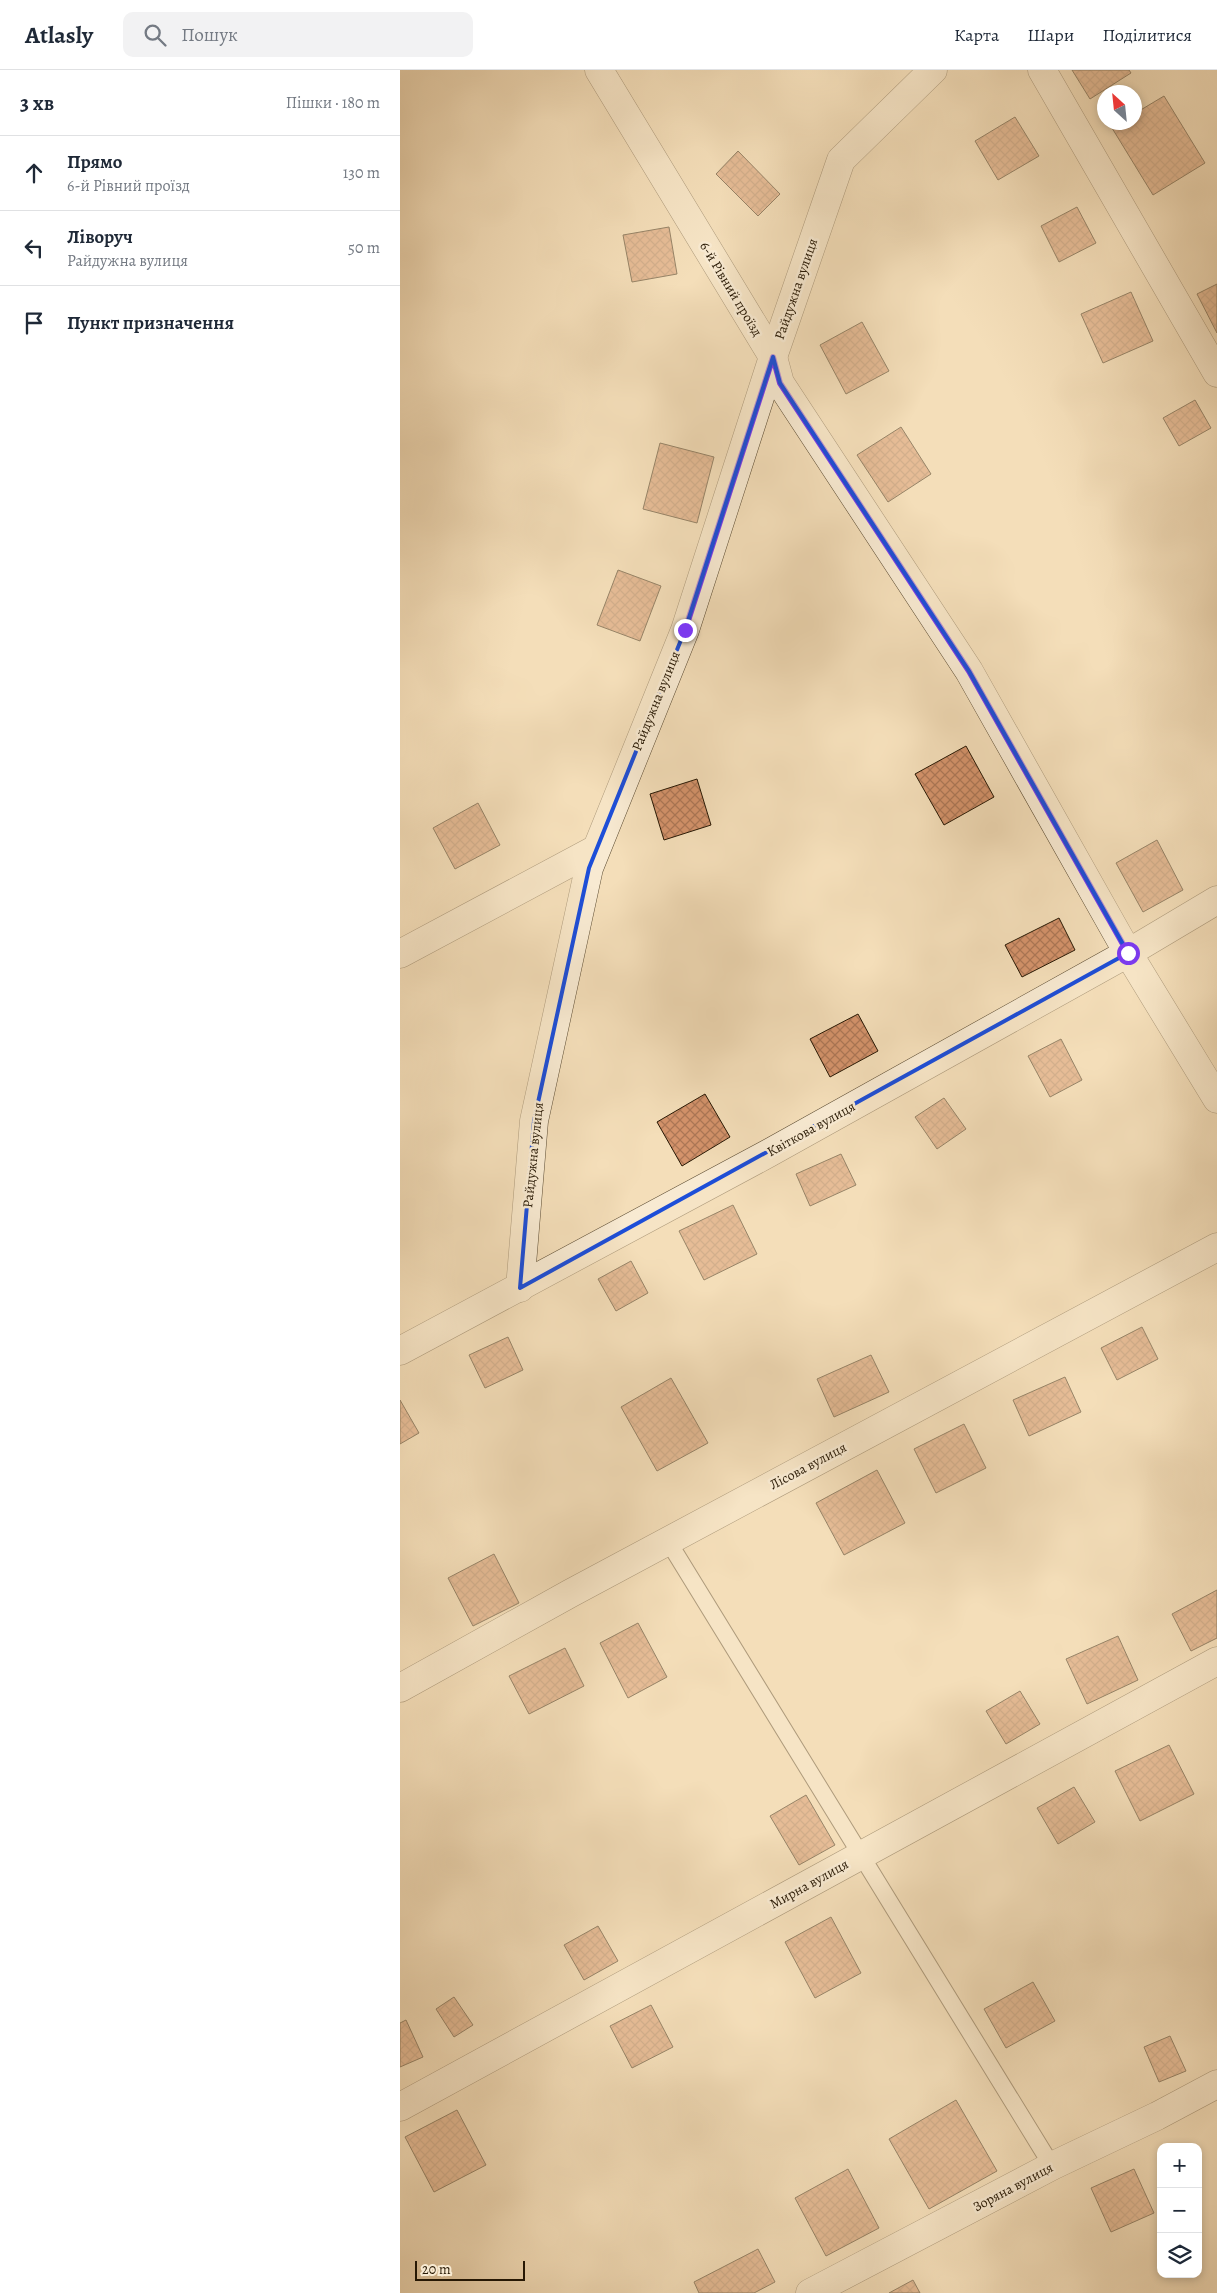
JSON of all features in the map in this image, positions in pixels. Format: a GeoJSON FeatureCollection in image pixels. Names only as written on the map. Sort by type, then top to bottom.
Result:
{"type":"FeatureCollection","features":[{"type":"Feature","properties":{"kind":"street","name":"6-й Рівний проїзд"},"geometry":{"type":"LineString","coordinates":[[599,70],[773,357],[780,383],[969,671],[1128,953],[1217,1099]]}},
{"type":"Feature","properties":{"kind":"street","name":"Райдужна вулиця"},"geometry":{"type":"LineString","coordinates":[[520,1288],[534,1121],[589,868],[685,630],[773,357],[841,160],[933,70]]}},
{"type":"Feature","properties":{"kind":"street"},"geometry":{"type":"LineString","coordinates":[[1042,70],[1217,373]]}},
{"type":"Feature","properties":{"kind":"street"},"geometry":{"type":"LineString","coordinates":[[400,954],[596,849]]}},
{"type":"Feature","properties":{"kind":"street","name":"Квіткова вулиця"},"geometry":{"type":"LineString","coordinates":[[400,1350],[520,1288],[769,1153],[1128,953],[1217,900]]}},
{"type":"Feature","properties":{"kind":"street","name":"Лісова вулиця"},"geometry":{"type":"LineString","coordinates":[[400,1688],[668,1541],[1217,1247]]}},
{"type":"Feature","properties":{"kind":"street","name":"Мирна вулиця"},"geometry":{"type":"LineString","coordinates":[[400,2107],[1217,1661]]}},
{"type":"Feature","properties":{"kind":"street","name":"Зоряна вулиця"},"geometry":{"type":"LineString","coordinates":[[810,2293],[1052,2166],[1157,2116],[1217,2084]]}},
{"type":"Feature","properties":{"kind":"lane"},"geometry":{"type":"LineString","coordinates":[[668,1541],[1052,2166]]}},
{"type":"Feature","properties":{"kind":"highlighted area"},"geometry":{"type":"Polygon","coordinates":[[[773,357],[780,383],[969,671],[1128,953],[520,1288],[534,1121],[589,868],[685,630],[773,357]]]}},
{"type":"Feature","properties":{"kind":"building"},"geometry":{"type":"Polygon","coordinates":[[[1072,70],[1129,70],[1131,73],[1112,85],[1097,85],[1097,95],[1090,99],[1072,70]]]}},
{"type":"Feature","properties":{"kind":"building"},"geometry":{"type":"Polygon","coordinates":[[[1164,96],[1205,163],[1153,195],[1113,130],[1142,130],[1142,109],[1164,96]]]}},
{"type":"Feature","properties":{"kind":"building"},"geometry":{"type":"Polygon","coordinates":[[[1015,117],[1039,156],[998,180],[975,141],[1015,117]]]}},
{"type":"Feature","properties":{"kind":"building"},"geometry":{"type":"Polygon","coordinates":[[[738,151],[780,194],[758,216],[716,174],[738,151]]]}},
{"type":"Feature","properties":{"kind":"building"},"geometry":{"type":"Polygon","coordinates":[[[1077,207],[1096,243],[1059,262],[1041,226],[1077,207]]]}},
{"type":"Feature","properties":{"kind":"building"},"geometry":{"type":"Polygon","coordinates":[[[669,227],[677,274],[632,282],[623,235],[669,227]]]}},
{"type":"Feature","properties":{"kind":"building"},"geometry":{"type":"Polygon","coordinates":[[[1217,284],[1217,333],[1197,294],[1217,284]]]}},
{"type":"Feature","properties":{"kind":"building"},"geometry":{"type":"Polygon","coordinates":[[[1131,292],[1153,341],[1103,363],[1081,314],[1131,292]]]}},
{"type":"Feature","properties":{"kind":"building"},"geometry":{"type":"Polygon","coordinates":[[[862,322],[889,371],[846,394],[820,345],[862,322]]]}},
{"type":"Feature","properties":{"kind":"building"},"geometry":{"type":"Polygon","coordinates":[[[1195,400],[1211,428],[1179,446],[1163,418],[1195,400]]]}},
{"type":"Feature","properties":{"kind":"building"},"geometry":{"type":"Polygon","coordinates":[[[901,427],[931,474],[888,502],[857,455],[901,427]]]}},
{"type":"Feature","properties":{"kind":"building"},"geometry":{"type":"Polygon","coordinates":[[[660,443],[714,457],[697,523],[643,509],[660,443]]]}},
{"type":"Feature","properties":{"kind":"building"},"geometry":{"type":"Polygon","coordinates":[[[618,570],[661,586],[640,641],[597,625],[618,570]]]}},
{"type":"Feature","properties":{"kind":"building"},"geometry":{"type":"Polygon","coordinates":[[[966,746],[994,797],[944,825],[915,774],[966,746]]]}},
{"type":"Feature","properties":{"kind":"building"},"geometry":{"type":"Polygon","coordinates":[[[697,779],[711,825],[664,840],[650,794],[697,779]]]}},
{"type":"Feature","properties":{"kind":"building"},"geometry":{"type":"Polygon","coordinates":[[[478,803],[500,845],[455,869],[433,828],[478,803]]]}},
{"type":"Feature","properties":{"kind":"building"},"geometry":{"type":"Polygon","coordinates":[[[1157,840],[1183,890],[1143,912],[1116,863],[1157,840]]]}},
{"type":"Feature","properties":{"kind":"building"},"geometry":{"type":"Polygon","coordinates":[[[1059,918],[1075,950],[1022,977],[1005,945],[1059,918]]]}},
{"type":"Feature","properties":{"kind":"building"},"geometry":{"type":"Polygon","coordinates":[[[858,1014],[878,1051],[830,1077],[810,1039],[858,1014]]]}},
{"type":"Feature","properties":{"kind":"building"},"geometry":{"type":"Polygon","coordinates":[[[1061,1039],[1082,1080],[1050,1097],[1028,1056],[1061,1039]]]}},
{"type":"Feature","properties":{"kind":"building"},"geometry":{"type":"Polygon","coordinates":[[[705,1094],[730,1137],[682,1166],[657,1122],[705,1094]]]}},
{"type":"Feature","properties":{"kind":"building"},"geometry":{"type":"Polygon","coordinates":[[[944,1098],[966,1129],[937,1149],[915,1117],[944,1098]]]}},
{"type":"Feature","properties":{"kind":"building"},"geometry":{"type":"Polygon","coordinates":[[[841,1154],[856,1185],[810,1206],[796,1174],[841,1154]]]}},
{"type":"Feature","properties":{"kind":"building"},"geometry":{"type":"Polygon","coordinates":[[[733,1205],[757,1254],[704,1280],[679,1231],[733,1205]]]}},
{"type":"Feature","properties":{"kind":"building"},"geometry":{"type":"Polygon","coordinates":[[[631,1261],[648,1293],[616,1311],[598,1279],[631,1261]]]}},
{"type":"Feature","properties":{"kind":"building"},"geometry":{"type":"Polygon","coordinates":[[[1142,1327],[1158,1359],[1117,1380],[1101,1348],[1142,1327]]]}},
{"type":"Feature","properties":{"kind":"building"},"geometry":{"type":"Polygon","coordinates":[[[508,1337],[523,1370],[485,1388],[469,1355],[508,1337]]]}},
{"type":"Feature","properties":{"kind":"building"},"geometry":{"type":"Polygon","coordinates":[[[871,1355],[889,1392],[834,1417],[817,1379],[871,1355]]]}},
{"type":"Feature","properties":{"kind":"building"},"geometry":{"type":"Polygon","coordinates":[[[1065,1377],[1081,1412],[1029,1436],[1013,1400],[1065,1377]]]}},
{"type":"Feature","properties":{"kind":"building"},"geometry":{"type":"Polygon","coordinates":[[[671,1378],[708,1443],[657,1471],[621,1407],[671,1378]]]}},
{"type":"Feature","properties":{"kind":"building"},"geometry":{"type":"Polygon","coordinates":[[[400,1400],[419,1433],[400,1444],[400,1400]]]}},
{"type":"Feature","properties":{"kind":"building"},"geometry":{"type":"Polygon","coordinates":[[[964,1424],[986,1468],[936,1493],[914,1449],[964,1424]]]}},
{"type":"Feature","properties":{"kind":"building"},"geometry":{"type":"Polygon","coordinates":[[[877,1470],[905,1523],[844,1555],[816,1503],[877,1470]]]}},
{"type":"Feature","properties":{"kind":"building"},"geometry":{"type":"Polygon","coordinates":[[[494,1554],[519,1603],[473,1626],[448,1578],[494,1554]]]}},
{"type":"Feature","properties":{"kind":"building"},"geometry":{"type":"Polygon","coordinates":[[[1217,1590],[1217,1638],[1191,1651],[1172,1614],[1217,1590]]]}},
{"type":"Feature","properties":{"kind":"building"},"geometry":{"type":"Polygon","coordinates":[[[638,1623],[667,1677],[628,1698],[600,1643],[638,1623]]]}},
{"type":"Feature","properties":{"kind":"building"},"geometry":{"type":"Polygon","coordinates":[[[1118,1636],[1138,1680],[1087,1704],[1066,1659],[1118,1636]]]}},
{"type":"Feature","properties":{"kind":"building"},"geometry":{"type":"Polygon","coordinates":[[[565,1648],[584,1686],[529,1714],[509,1676],[565,1648]]]}},
{"type":"Feature","properties":{"kind":"building"},"geometry":{"type":"Polygon","coordinates":[[[1020,1691],[1040,1724],[1006,1744],[986,1711],[1020,1691]]]}},
{"type":"Feature","properties":{"kind":"building"},"geometry":{"type":"Polygon","coordinates":[[[1169,1745],[1194,1794],[1140,1821],[1115,1771],[1169,1745]]]}},
{"type":"Feature","properties":{"kind":"building"},"geometry":{"type":"Polygon","coordinates":[[[1074,1787],[1095,1822],[1058,1844],[1037,1808],[1074,1787]]]}},
{"type":"Feature","properties":{"kind":"building"},"geometry":{"type":"Polygon","coordinates":[[[806,1795],[835,1845],[799,1865],[770,1816],[806,1795]]]}},
{"type":"Feature","properties":{"kind":"building"},"geometry":{"type":"Polygon","coordinates":[[[831,1917],[861,1973],[815,1998],[785,1942],[831,1917]]]}},
{"type":"Feature","properties":{"kind":"building"},"geometry":{"type":"Polygon","coordinates":[[[598,1926],[618,1961],[584,1980],[564,1945],[598,1926]]]}},
{"type":"Feature","properties":{"kind":"building"},"geometry":{"type":"Polygon","coordinates":[[[1033,1982],[1055,2021],[1006,2048],[984,2009],[1033,1982]]]}},
{"type":"Feature","properties":{"kind":"building"},"geometry":{"type":"Polygon","coordinates":[[[454,1997],[473,2025],[454,2037],[436,2009],[454,1997]]]}},
{"type":"Feature","properties":{"kind":"building"},"geometry":{"type":"Polygon","coordinates":[[[651,2005],[673,2047],[632,2068],[610,2026],[651,2005]]]}},
{"type":"Feature","properties":{"kind":"building"},"geometry":{"type":"Polygon","coordinates":[[[406,2020],[423,2057],[400,2067],[400,2023],[406,2020]]]}},
{"type":"Feature","properties":{"kind":"building"},"geometry":{"type":"Polygon","coordinates":[[[1170,2036],[1186,2071],[1159,2082],[1144,2047],[1170,2036]]]}},
{"type":"Feature","properties":{"kind":"building"},"geometry":{"type":"Polygon","coordinates":[[[956,2100],[997,2171],[929,2209],[889,2139],[956,2100]]]}},
{"type":"Feature","properties":{"kind":"building"},"geometry":{"type":"Polygon","coordinates":[[[457,2110],[486,2165],[434,2192],[405,2137],[457,2110]]]}},
{"type":"Feature","properties":{"kind":"building"},"geometry":{"type":"Polygon","coordinates":[[[848,2169],[879,2228],[826,2256],[795,2198],[848,2169]]]}},
{"type":"Feature","properties":{"kind":"building"},"geometry":{"type":"Polygon","coordinates":[[[1134,2169],[1154,2213],[1111,2232],[1091,2188],[1134,2169]]]}},
{"type":"Feature","properties":{"kind":"building"},"geometry":{"type":"Polygon","coordinates":[[[758,2249],[775,2282],[754,2293],[699,2293],[694,2282],[758,2249]]]}},
{"type":"Feature","properties":{"kind":"building"},"geometry":{"type":"Polygon","coordinates":[[[913,2280],[920,2293],[889,2293],[913,2280]]]}},
{"type":"Feature","properties":{"kind":"route"},"geometry":{"type":"LineString","coordinates":[[685,630],[773,357],[780,383],[969,671],[1128,953]]}}]}
